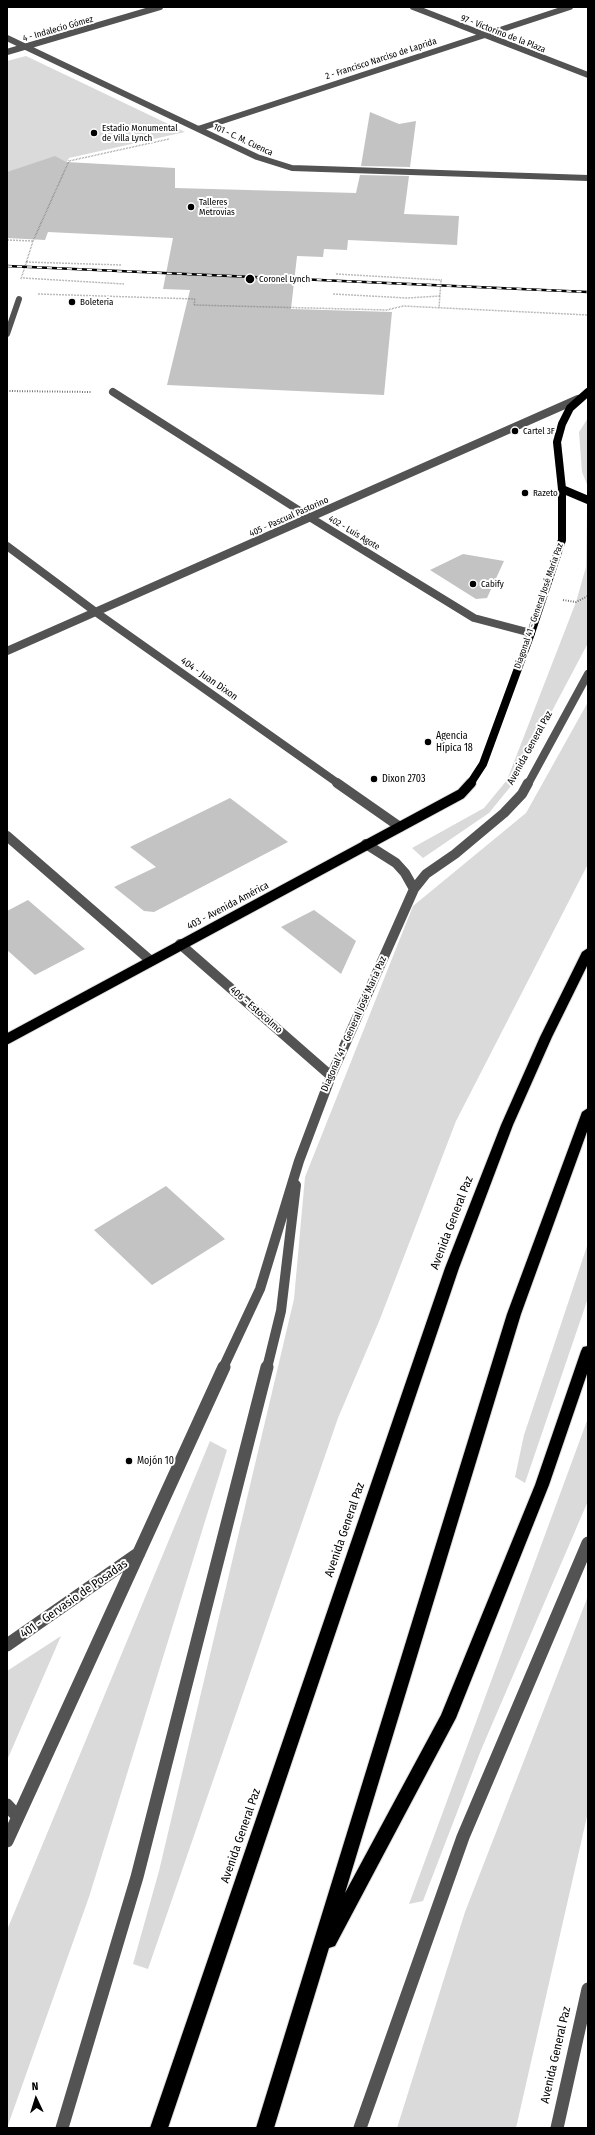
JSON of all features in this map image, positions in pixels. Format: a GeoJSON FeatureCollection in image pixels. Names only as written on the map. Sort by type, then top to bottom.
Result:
{"type":"FeatureCollection","features":[{"type":"Feature","properties":{"kind":"highway","name":"Avenida General Paz"},"geometry":{"type":"LineString","coordinates":[[159,2128],[452,1268],[508,1125],[546,1037],[588,952]]}},
{"type":"Feature","properties":{"kind":"highway"},"geometry":{"type":"LineString","coordinates":[[265,2128],[317,1964],[514,1314],[588,1112]]}},
{"type":"Feature","properties":{"kind":"highway"},"geometry":{"type":"LineString","coordinates":[[317,1964],[448,1718],[542,1484],[588,1351]]}},
{"type":"Feature","properties":{"kind":"main road","name":"Diagonal 41 - General José María Paz"},"geometry":{"type":"LineString","coordinates":[[461,794],[475,778],[483,764],[531,633],[562,540],[562,489],[558,458],[558,442],[562,424],[570,408],[578,399],[588,392]]}},
{"type":"Feature","properties":{"kind":"main road"},"geometry":{"type":"LineString","coordinates":[[562,489],[588,500]]}},
{"type":"Feature","properties":{"kind":"main road","name":"403 - Avenida América"},"geometry":{"type":"LineString","coordinates":[[7,1039],[180,944],[461,794]]}},
{"type":"Feature","properties":{"kind":"street","name":"4 - Indalecio Gómez"},"geometry":{"type":"LineString","coordinates":[[7,52],[160,7]]}},
{"type":"Feature","properties":{"kind":"street","name":"97 - Victorino de la Plaza"},"geometry":{"type":"LineString","coordinates":[[413,7],[588,75]]}},
{"type":"Feature","properties":{"kind":"street","name":"2 - Francisco Narciso de Laprida"},"geometry":{"type":"LineString","coordinates":[[198,129],[570,7]]}},
{"type":"Feature","properties":{"kind":"street","name":"101 - C. M. Cuenca"},"geometry":{"type":"LineString","coordinates":[[7,38],[275,164],[308,170],[588,178]]}},
{"type":"Feature","properties":{"kind":"street"},"geometry":{"type":"LineString","coordinates":[[7,334],[18,296]]}},
{"type":"Feature","properties":{"kind":"street","name":"402 - Luis Agote"},"geometry":{"type":"LineString","coordinates":[[113,392],[311,518],[474,618],[531,633]]}},
{"type":"Feature","properties":{"kind":"street","name":"405 - Pascual Pastorino"},"geometry":{"type":"LineString","coordinates":[[7,651],[97,613],[511,427],[578,399]]}},
{"type":"Feature","properties":{"kind":"street","name":"404 - Juan Dixon"},"geometry":{"type":"LineString","coordinates":[[7,546],[97,613],[400,827]]}},
{"type":"Feature","properties":{"kind":"street","name":"Avenida General Paz"},"geometry":{"type":"LineString","coordinates":[[414,889],[426,874],[455,854],[504,813],[522,794],[588,674]]}},
{"type":"Feature","properties":{"kind":"street"},"geometry":{"type":"LineString","coordinates":[[7,836],[151,961]]}},
{"type":"Feature","properties":{"kind":"street"},"geometry":{"type":"LineString","coordinates":[[366,844],[396,863],[405,873],[414,889]]}},
{"type":"Feature","properties":{"kind":"street","name":"Diagonal 41 - General José María Paz"},"geometry":{"type":"LineString","coordinates":[[299,1162],[331,1076],[414,889]]}},
{"type":"Feature","properties":{"kind":"street","name":"406 - Estocolmo"},"geometry":{"type":"LineString","coordinates":[[180,944],[331,1076]]}},
{"type":"Feature","properties":{"kind":"street"},"geometry":{"type":"LineString","coordinates":[[7,1841],[17,1816],[260,1289],[299,1162]]}},
{"type":"Feature","properties":{"kind":"street"},"geometry":{"type":"LineString","coordinates":[[62,2128],[72,2099],[137,1877],[281,1311],[299,1162]]}},
{"type":"Feature","properties":{"kind":"street"},"geometry":{"type":"LineString","coordinates":[[360,2128],[463,1837],[588,1543]]}},
{"type":"Feature","properties":{"kind":"street","name":"401 - Gervasio de Posadas"},"geometry":{"type":"LineString","coordinates":[[7,1645],[140,1552]]}},
{"type":"Feature","properties":{"kind":"street"},"geometry":{"type":"LineString","coordinates":[[7,1805],[17,1816]]}},
{"type":"Feature","properties":{"kind":"street","name":"Avenida General Paz"},"geometry":{"type":"LineString","coordinates":[[557,2128],[586,2006],[588,1988]]}},
{"type":"Feature","properties":{"kind":"path"},"geometry":{"type":"LineString","coordinates":[[198,129],[181,136],[69,161],[33,241],[26,262],[18,296],[195,299],[194,305],[387,310],[403,306],[588,315]]}},
{"type":"Feature","properties":{"kind":"path"},"geometry":{"type":"LineString","coordinates":[[7,240],[33,241]]}},
{"type":"Feature","properties":{"kind":"path"},"geometry":{"type":"LineString","coordinates":[[26,262],[121,265]]}},
{"type":"Feature","properties":{"kind":"path"},"geometry":{"type":"LineString","coordinates":[[336,274],[441,280],[439,308]]}},
{"type":"Feature","properties":{"kind":"path"},"geometry":{"type":"LineString","coordinates":[[22,278],[124,284]]}},
{"type":"Feature","properties":{"kind":"path"},"geometry":{"type":"LineString","coordinates":[[333,294],[407,298],[440,296]]}},
{"type":"Feature","properties":{"kind":"path"},"geometry":{"type":"LineString","coordinates":[[7,391],[113,392]]}},
{"type":"Feature","properties":{"kind":"shaded area","name":"Estadio Monumental de Villa Lynch"},"geometry":{"type":"Polygon","coordinates":[[[26,56],[185,132],[69,158],[41,212],[7,211],[7,61],[26,56]]]}},
{"type":"Feature","properties":{"kind":"shaded area"},"geometry":{"type":"Polygon","coordinates":[[[588,418],[588,487],[582,472],[579,432],[588,418]]]}},
{"type":"Feature","properties":{"kind":"shaded area"},"geometry":{"type":"Polygon","coordinates":[[[587,507],[588,643],[515,781],[489,813],[423,858],[412,848],[484,808],[507,780],[576,602],[586,567],[587,507]]]}},
{"type":"Feature","properties":{"kind":"shaded area"},"geometry":{"type":"Polygon","coordinates":[[[588,702],[588,864],[456,1121],[380,1319],[338,1418],[148,1969],[133,1964],[159,1871],[294,1299],[305,1177],[413,906],[526,813],[588,702]]]}},
{"type":"Feature","properties":{"kind":"shaded area"},"geometry":{"type":"Polygon","coordinates":[[[588,1243],[588,1298],[525,1483],[515,1477],[524,1435],[588,1243]]]}},
{"type":"Feature","properties":{"kind":"shaded area"},"geometry":{"type":"Polygon","coordinates":[[[588,1418],[588,1501],[481,1750],[423,1901],[409,1904],[588,1418]]]}},
{"type":"Feature","properties":{"kind":"shaded area"},"geometry":{"type":"Polygon","coordinates":[[[210,1441],[227,1450],[89,1897],[7,2128],[7,1930],[210,1441]]]}},
{"type":"Feature","properties":{"kind":"shaded area"},"geometry":{"type":"Polygon","coordinates":[[[588,1596],[588,1812],[516,2128],[397,2128],[465,1912],[588,1596]]]}},
{"type":"Feature","properties":{"kind":"shaded area"},"geometry":{"type":"Polygon","coordinates":[[[61,1636],[8,1758],[7,1671],[61,1636]]]}},
{"type":"Feature","properties":{"kind":"building"},"geometry":{"type":"Polygon","coordinates":[[[370,112],[399,124],[416,121],[410,167],[361,166],[370,112]]]}},
{"type":"Feature","properties":{"kind":"building"},"geometry":{"type":"Polygon","coordinates":[[[55,156],[66,162],[175,168],[175,188],[356,193],[360,175],[409,176],[404,214],[459,216],[457,245],[348,240],[347,250],[324,249],[323,257],[297,256],[291,309],[392,312],[384,395],[167,385],[190,290],[163,289],[173,238],[48,232],[45,240],[7,238],[7,172],[55,156]]]}},
{"type":"Feature","properties":{"kind":"building","name":"Cabify"},"geometry":{"type":"Polygon","coordinates":[[[463,554],[504,561],[487,598],[476,599],[430,570],[463,554]]]}},
{"type":"Feature","properties":{"kind":"building"},"geometry":{"type":"Polygon","coordinates":[[[230,798],[288,842],[154,912],[144,911],[114,887],[156,867],[130,847],[230,798]]]}},
{"type":"Feature","properties":{"kind":"building"},"geometry":{"type":"Polygon","coordinates":[[[28,900],[85,949],[35,975],[7,950],[7,911],[28,900]]]}},
{"type":"Feature","properties":{"kind":"building"},"geometry":{"type":"Polygon","coordinates":[[[314,910],[356,941],[341,974],[281,927],[314,910]]]}},
{"type":"Feature","properties":{"kind":"building"},"geometry":{"type":"Polygon","coordinates":[[[166,1186],[225,1239],[152,1285],[94,1230],[166,1186]]]}},
{"type":"Feature","properties":{"kind":"railway"},"geometry":{"type":"LineString","coordinates":[[7,266],[588,292]]}},
{"type":"Feature","properties":{"kind":"place","name":"Estadio Monumental de Villa Lynch"},"geometry":{"type":"Point","coordinates":[94,133]}},
{"type":"Feature","properties":{"kind":"place","name":"Talleres Metrovias"},"geometry":{"type":"Point","coordinates":[191,207]}},
{"type":"Feature","properties":{"kind":"place","name":"Coronel Lynch"},"geometry":{"type":"Point","coordinates":[250,279]}},
{"type":"Feature","properties":{"kind":"place","name":"Boleteria"},"geometry":{"type":"Point","coordinates":[72,302]}},
{"type":"Feature","properties":{"kind":"place","name":"Cartel 3F"},"geometry":{"type":"Point","coordinates":[515,431]}},
{"type":"Feature","properties":{"kind":"place","name":"Razeto"},"geometry":{"type":"Point","coordinates":[525,493]}},
{"type":"Feature","properties":{"kind":"place","name":"Cabify"},"geometry":{"type":"Point","coordinates":[473,584]}},
{"type":"Feature","properties":{"kind":"place","name":"Agencia Hípica 18"},"geometry":{"type":"Point","coordinates":[428,742]}},
{"type":"Feature","properties":{"kind":"place","name":"Dixon 2703"},"geometry":{"type":"Point","coordinates":[374,779]}},
{"type":"Feature","properties":{"kind":"place","name":"Mojón 10"},"geometry":{"type":"Point","coordinates":[129,1461]}}]}
